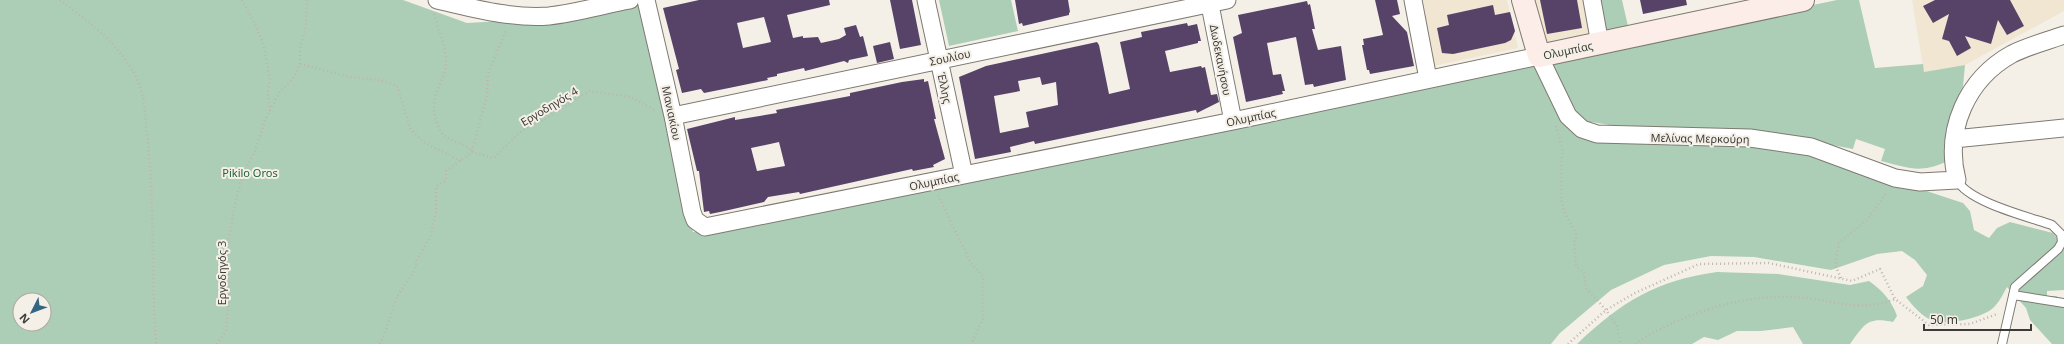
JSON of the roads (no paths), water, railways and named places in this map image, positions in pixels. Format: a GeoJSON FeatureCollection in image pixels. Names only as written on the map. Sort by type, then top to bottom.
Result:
{"type":"FeatureCollection","features":[{"type":"Feature","properties":{"kind":"street"},"geometry":{"type":"LineString","coordinates":[[435,6],[549,16],[630,0]]}},
{"type":"Feature","properties":{"kind":"street","name":"Μανιακίου"},"geometry":{"type":"LineString","coordinates":[[646,0],[673,116],[692,212],[699,225]]}},
{"type":"Feature","properties":{"kind":"street","name":"Έλλης"},"geometry":{"type":"LineString","coordinates":[[926,0],[964,175]]}},
{"type":"Feature","properties":{"kind":"street","name":"Σουλίου"},"geometry":{"type":"LineString","coordinates":[[673,116],[1209,2],[1227,0]]}},
{"type":"Feature","properties":{"kind":"street"},"geometry":{"type":"LineString","coordinates":[[1413,0],[1428,79]]}},
{"type":"Feature","properties":{"kind":"street","name":"Μελίνας Μερκούρη"},"geometry":{"type":"LineString","coordinates":[[1523,0],[1539,56],[1568,116],[1574,124],[1590,132],[1644,137],[1721,136],[1798,144],[1896,178],[1920,182],[1957,180]]}},
{"type":"Feature","properties":{"kind":"street"},"geometry":{"type":"LineString","coordinates":[[1592,0],[1600,44]]}},
{"type":"Feature","properties":{"kind":"street","name":"Ολυμπίας"},"geometry":{"type":"LineString","coordinates":[[699,225],[705,228],[712,227],[1233,121],[1600,44],[1799,0]]}},
{"type":"Feature","properties":{"kind":"street","name":"Δωδεκανήσου"},"geometry":{"type":"LineString","coordinates":[[1209,2],[1233,121]]}},
{"type":"Feature","properties":{"kind":"street"},"geometry":{"type":"LineString","coordinates":[[1957,180],[1953,159],[1954,139],[1963,107],[1972,90],[1987,72],[2015,53],[2064,35]]}},
{"type":"Feature","properties":{"kind":"street"},"geometry":{"type":"LineString","coordinates":[[1954,139],[2064,128]]}},
{"type":"Feature","properties":{"kind":"lane"},"geometry":{"type":"LineString","coordinates":[[1957,180],[1963,189],[1975,197],[2052,225],[2061,230],[2062,239],[2060,247],[2017,284],[2013,295],[2002,344]]}},
{"type":"Feature","properties":{"kind":"lane"},"geometry":{"type":"LineString","coordinates":[[2013,295],[2064,303]]}},
{"type":"Feature","properties":{"kind":"park label","name":"Pikilo Oros"},"geometry":{"type":"Point","coordinates":[250,172]}}]}
